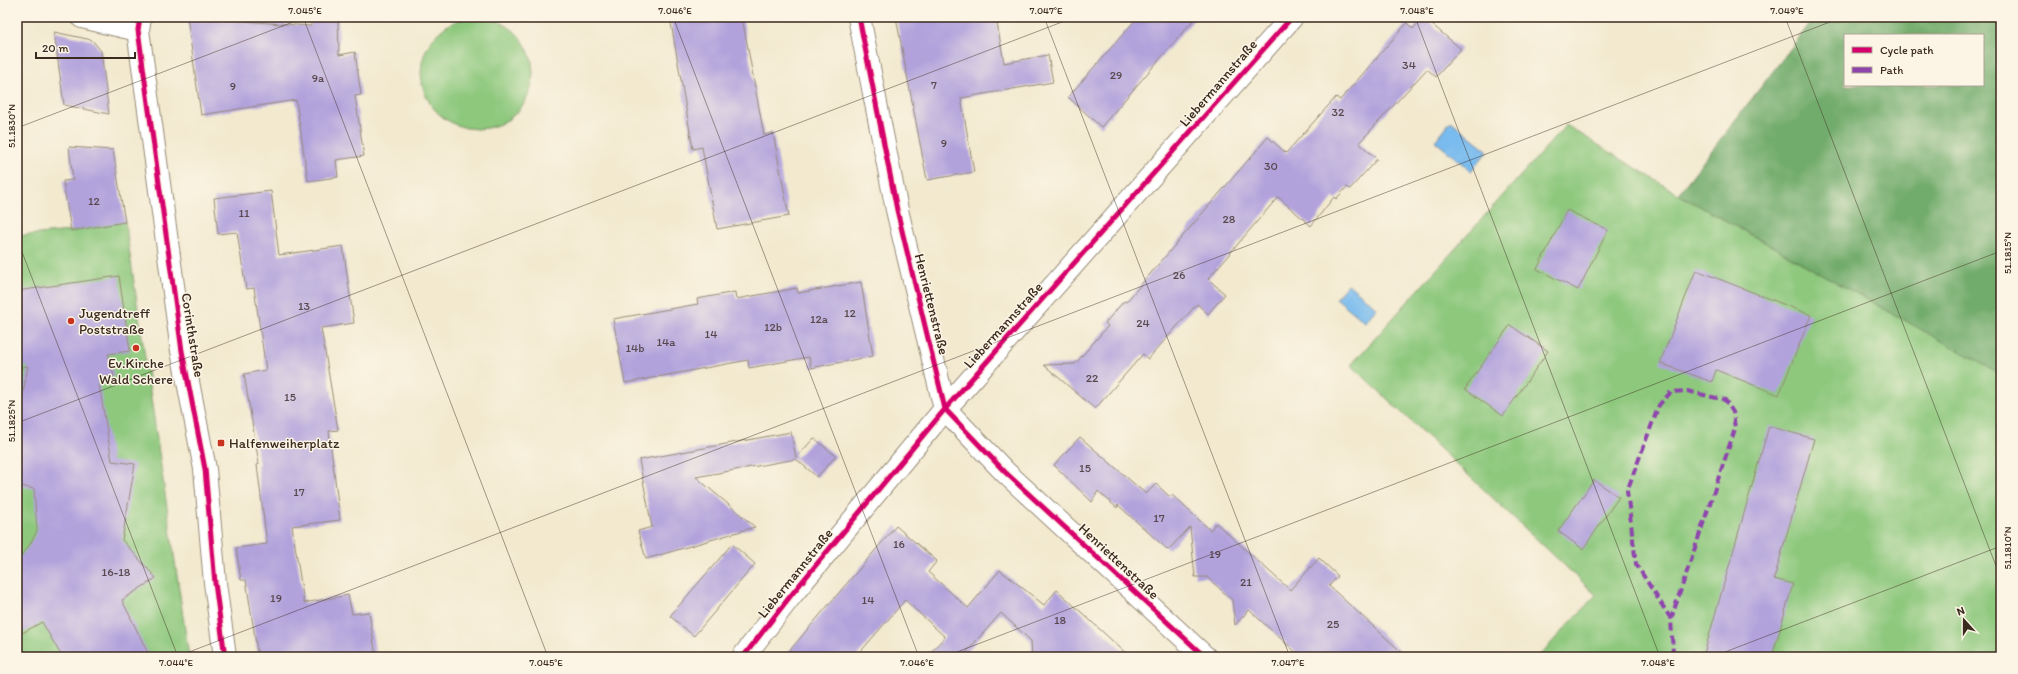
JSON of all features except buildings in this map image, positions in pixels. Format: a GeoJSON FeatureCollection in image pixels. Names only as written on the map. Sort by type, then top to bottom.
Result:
{"type":"FeatureCollection","features":[{"type":"Feature","properties":{"kind":"street"},"geometry":{"type":"LineString","coordinates":[[82,17],[139,24]]}},
{"type":"Feature","properties":{"kind":"street","name":"Henriettenstraße"},"geometry":{"type":"LineString","coordinates":[[859,17],[897,210],[945,409],[1005,472],[1205,657]]}},
{"type":"Feature","properties":{"kind":"street","name":"Liebermannstraße"},"geometry":{"type":"LineString","coordinates":[[743,657],[945,409],[1292,17]]}},
{"type":"Feature","properties":{"kind":"street","name":"Corinthstraße"},"geometry":{"type":"LineString","coordinates":[[139,24],[182,351],[205,469],[215,584],[225,657]]}},
{"type":"Feature","properties":{"kind":"green space"},"geometry":{"type":"Polygon","coordinates":[[[477,17],[498,21],[517,33],[529,52],[533,73],[529,94],[517,113],[498,125],[477,129],[456,125],[437,113],[425,94],[421,73],[425,52],[437,33],[456,21],[477,17]]]}},
{"type":"Feature","properties":{"kind":"green space"},"geometry":{"type":"Polygon","coordinates":[[[1815,17],[2001,17],[2001,374],[1678,194],[1815,17]]]}},
{"type":"Feature","properties":{"kind":"green space"},"geometry":{"type":"Polygon","coordinates":[[[1566,125],[1678,194],[2001,374],[2001,657],[1538,657],[1596,595],[1351,365],[1566,125]]]}},
{"type":"Feature","properties":{"kind":"green space"},"geometry":{"type":"Polygon","coordinates":[[[125,221],[189,657],[17,657],[17,236],[71,231],[125,221]]]}},
{"type":"Feature","properties":{"kind":"water"},"geometry":{"type":"Polygon","coordinates":[[[1451,121],[1488,151],[1471,171],[1435,141],[1451,121]]]}},
{"type":"Feature","properties":{"kind":"water"},"geometry":{"type":"Polygon","coordinates":[[[1348,284],[1377,308],[1365,322],[1336,298],[1348,284]]]}},
{"type":"Feature","properties":{"kind":"marked path"},"geometry":{"type":"LineString","coordinates":[[1671,619],[1636,564],[1627,491],[1659,405],[1671,392],[1687,391],[1725,400],[1733,412],[1735,429],[1671,619],[1673,654]]}},
{"type":"Feature","properties":{"kind":"cycle path"},"geometry":{"type":"LineString","coordinates":[[140,17],[138,30],[182,351],[205,469],[215,583],[225,657]]}},
{"type":"Feature","properties":{"kind":"cycle path"},"geometry":{"type":"LineString","coordinates":[[859,17],[897,210],[945,409],[1005,472],[1205,657]]}},
{"type":"Feature","properties":{"kind":"cycle path"},"geometry":{"type":"LineString","coordinates":[[743,657],[792,594],[945,409],[1292,17]]}},
{"type":"Feature","properties":{"kind":"place","name":"Jugendtreff Poststraße"},"geometry":{"type":"Point","coordinates":[71,321]}},
{"type":"Feature","properties":{"kind":"place","name":"Ev.Kirche Wald Schere"},"geometry":{"type":"Point","coordinates":[136,348]}},
{"type":"Feature","properties":{"kind":"place","name":"Halfenweiherplatz"},"geometry":{"type":"Point","coordinates":[221,443]}}]}
